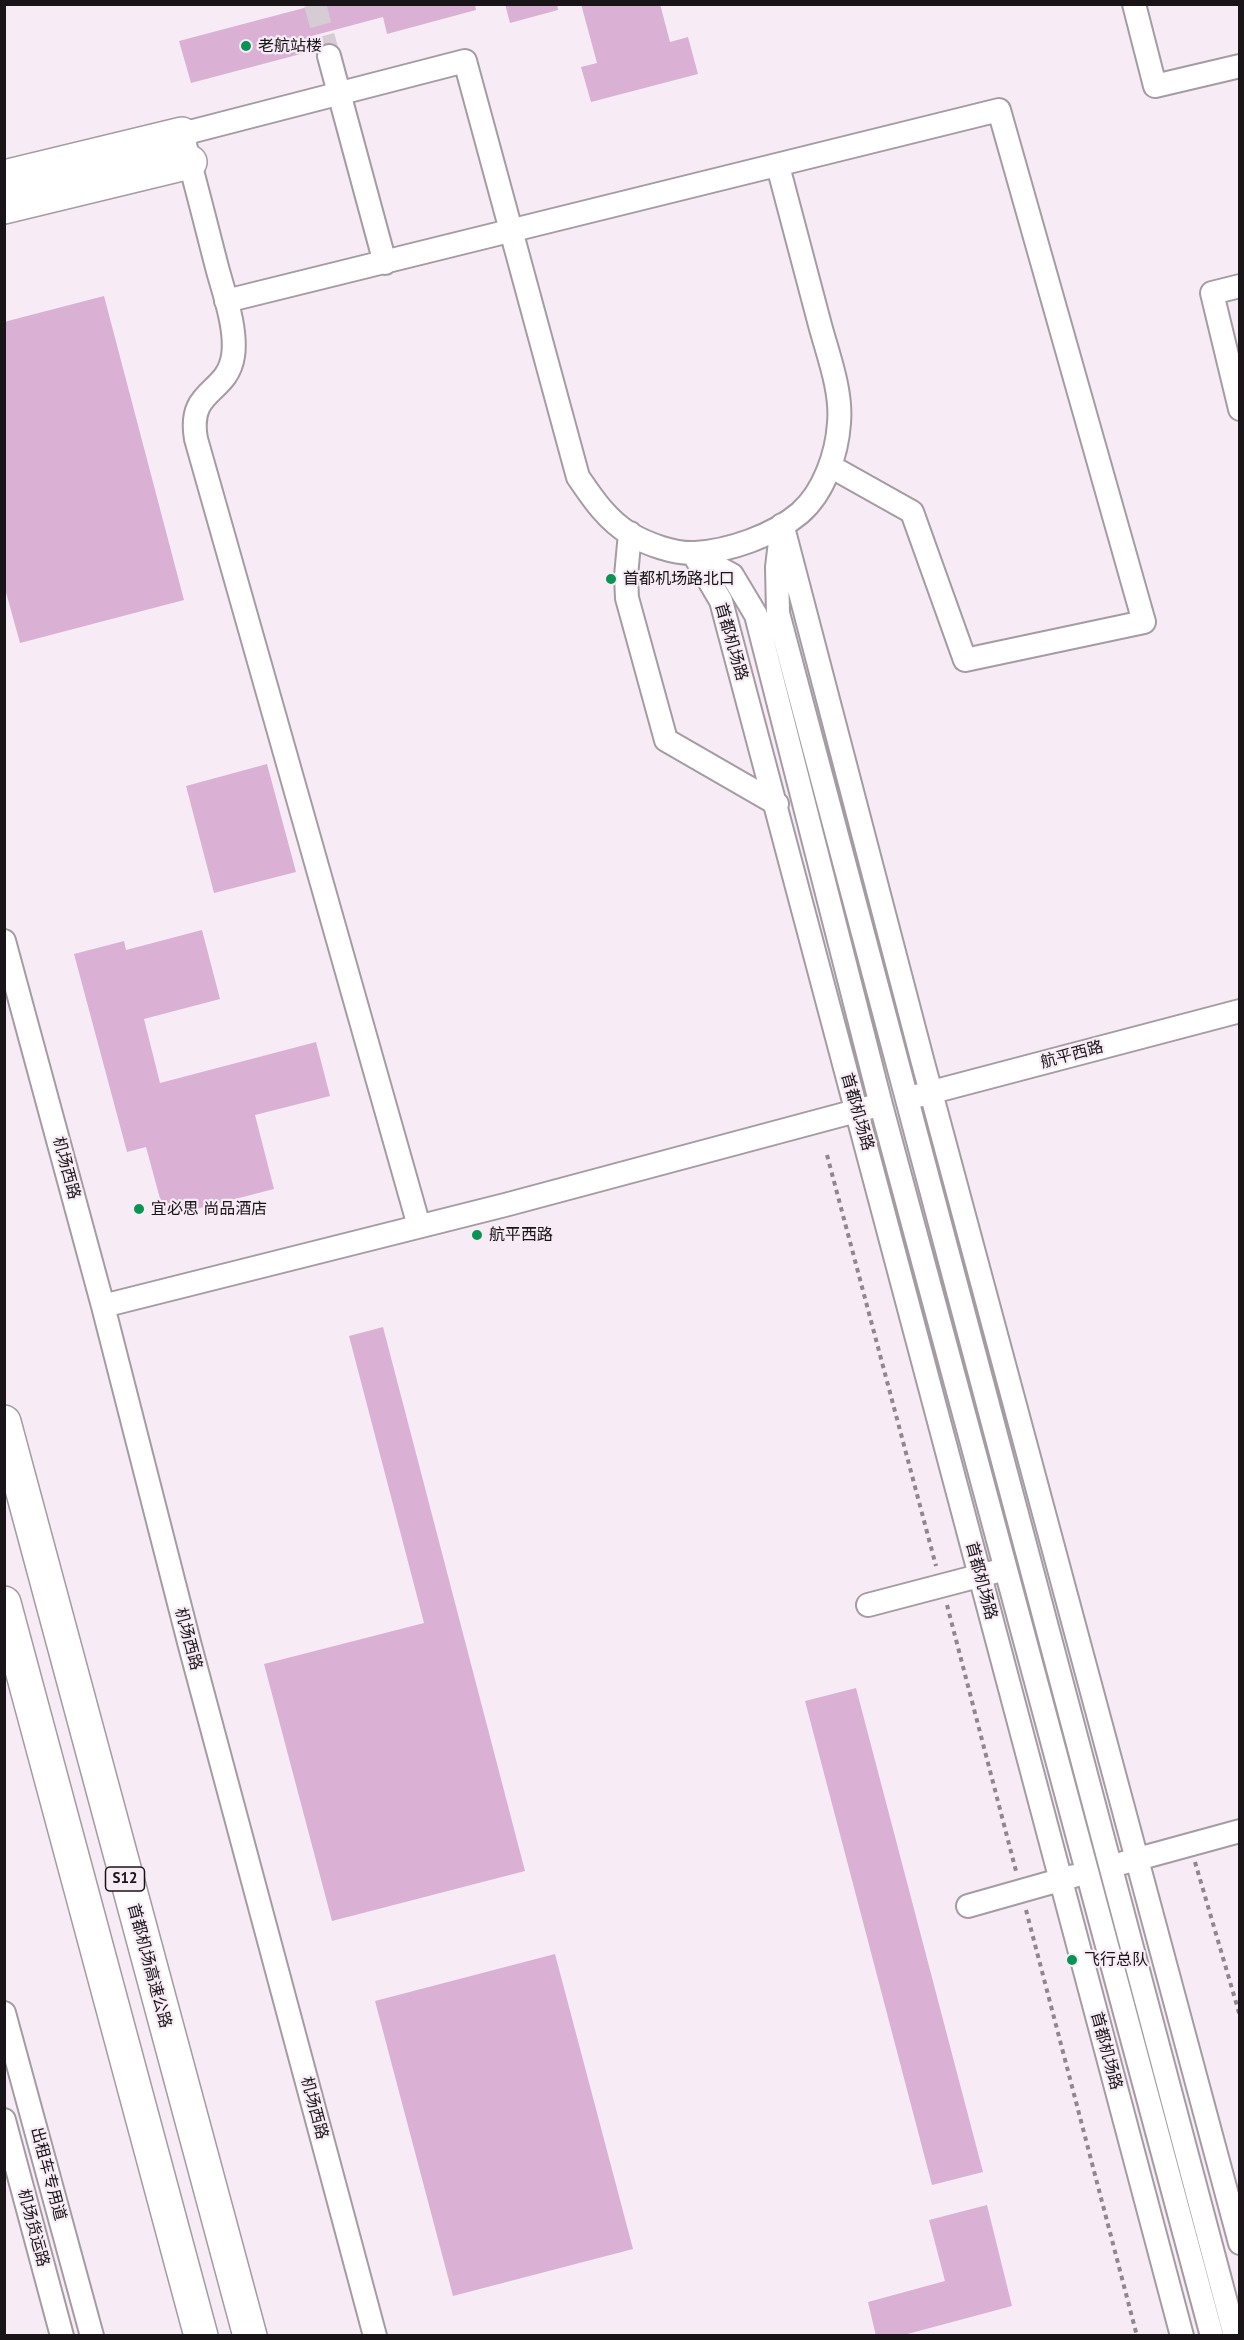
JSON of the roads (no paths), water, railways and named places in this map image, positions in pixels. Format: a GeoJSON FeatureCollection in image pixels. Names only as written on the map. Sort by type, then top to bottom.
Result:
{"type":"FeatureCollection","features":[{"type":"Feature","properties":{"kind":"highway"},"geometry":{"type":"LineString","coordinates":[[4,207],[51,180],[186,148]]}},
{"type":"Feature","properties":{"kind":"highway"},"geometry":{"type":"LineString","coordinates":[[4,177],[51,180]]}},
{"type":"Feature","properties":{"kind":"highway","name":"首都机场高速公路"},"geometry":{"type":"LineString","coordinates":[[4,1422],[250,2336]]}},
{"type":"Feature","properties":{"kind":"highway","name":"S12"},"geometry":{"type":"LineString","coordinates":[[4,1603],[201,2336]]}},
{"type":"Feature","properties":{"kind":"street"},"geometry":{"type":"LineString","coordinates":[[1134,4],[1155,86],[1239,66]]}},
{"type":"Feature","properties":{"kind":"street"},"geometry":{"type":"LineString","coordinates":[[329,56],[386,263]]}},
{"type":"Feature","properties":{"kind":"street"},"geometry":{"type":"LineString","coordinates":[[419,1226],[196,439],[194,415],[204,398],[223,378],[233,357],[226,302],[186,148],[340,93],[465,61],[578,477],[600,509],[630,533],[660,547],[693,554],[757,538],[782,525],[801,512],[818,491],[830,466],[839,422],[834,377],[778,166]]}},
{"type":"Feature","properties":{"kind":"street"},"geometry":{"type":"LineString","coordinates":[[226,302],[999,110],[1144,622],[965,660],[912,512],[830,466]]}},
{"type":"Feature","properties":{"kind":"street"},"geometry":{"type":"LineString","coordinates":[[1239,286],[1212,293],[1239,409]]}},
{"type":"Feature","properties":{"kind":"street"},"geometry":{"type":"LineString","coordinates":[[782,525],[1239,2243]]}},
{"type":"Feature","properties":{"kind":"street"},"geometry":{"type":"LineString","coordinates":[[782,525],[777,567],[778,613],[905,1099],[1235,2336]]}},
{"type":"Feature","properties":{"kind":"street"},"geometry":{"type":"LineString","coordinates":[[630,533],[626,579],[627,598],[666,740],[773,800],[812,839]]}},
{"type":"Feature","properties":{"kind":"street","name":"首都机场路"},"geometry":{"type":"LineString","coordinates":[[693,554],[721,601],[1182,2336]]}},
{"type":"Feature","properties":{"kind":"street","name":"首都机场路"},"geometry":{"type":"LineString","coordinates":[[693,554],[732,575],[756,615],[881,1105],[1212,2336]]}},
{"type":"Feature","properties":{"kind":"street"},"geometry":{"type":"LineString","coordinates":[[836,834],[852,786]]}},
{"type":"Feature","properties":{"kind":"street","name":"机场西路"},"geometry":{"type":"LineString","coordinates":[[4,940],[103,1306],[189,1646],[375,2336]]}},
{"type":"Feature","properties":{"kind":"street","name":"航平西路"},"geometry":{"type":"LineString","coordinates":[[881,1105],[1239,1011]]}},
{"type":"Feature","properties":{"kind":"street"},"geometry":{"type":"LineString","coordinates":[[103,1306],[881,1105]]}},
{"type":"Feature","properties":{"kind":"street"},"geometry":{"type":"LineString","coordinates":[[970,1340],[1004,1364]]}},
{"type":"Feature","properties":{"kind":"street"},"geometry":{"type":"LineString","coordinates":[[929,1383],[946,1346]]}},
{"type":"Feature","properties":{"kind":"street"},"geometry":{"type":"LineString","coordinates":[[868,1605],[1029,1563]]}},
{"type":"Feature","properties":{"kind":"street"},"geometry":{"type":"LineString","coordinates":[[1063,1689],[1078,1642]]}},
{"type":"Feature","properties":{"kind":"street"},"geometry":{"type":"LineString","coordinates":[[1003,1664],[1039,1694]]}},
{"type":"Feature","properties":{"kind":"street"},"geometry":{"type":"LineString","coordinates":[[968,1906],[1239,1831]]}},
{"type":"Feature","properties":{"kind":"street","name":"出租车专用道"},"geometry":{"type":"LineString","coordinates":[[4,2013],[92,2336]]}},
{"type":"Feature","properties":{"kind":"street","name":"机场货运路"},"geometry":{"type":"LineString","coordinates":[[4,2120],[62,2336]]}},
{"type":"Feature","properties":{"kind":"tunnel"},"geometry":{"type":"LineString","coordinates":[[315,4],[329,56]]}},
{"type":"Feature","properties":{"kind":"place","name":"老航站楼"},"geometry":{"type":"Point","coordinates":[246,46]}},
{"type":"Feature","properties":{"kind":"place","name":"首都机场路北口"},"geometry":{"type":"Point","coordinates":[611,579]}},
{"type":"Feature","properties":{"kind":"place","name":"宜必思 尚品酒店"},"geometry":{"type":"Point","coordinates":[139,1209]}},
{"type":"Feature","properties":{"kind":"place","name":"航平西路"},"geometry":{"type":"Point","coordinates":[477,1235]}},
{"type":"Feature","properties":{"kind":"place","name":"飞行总队"},"geometry":{"type":"Point","coordinates":[1072,1960]}}]}
